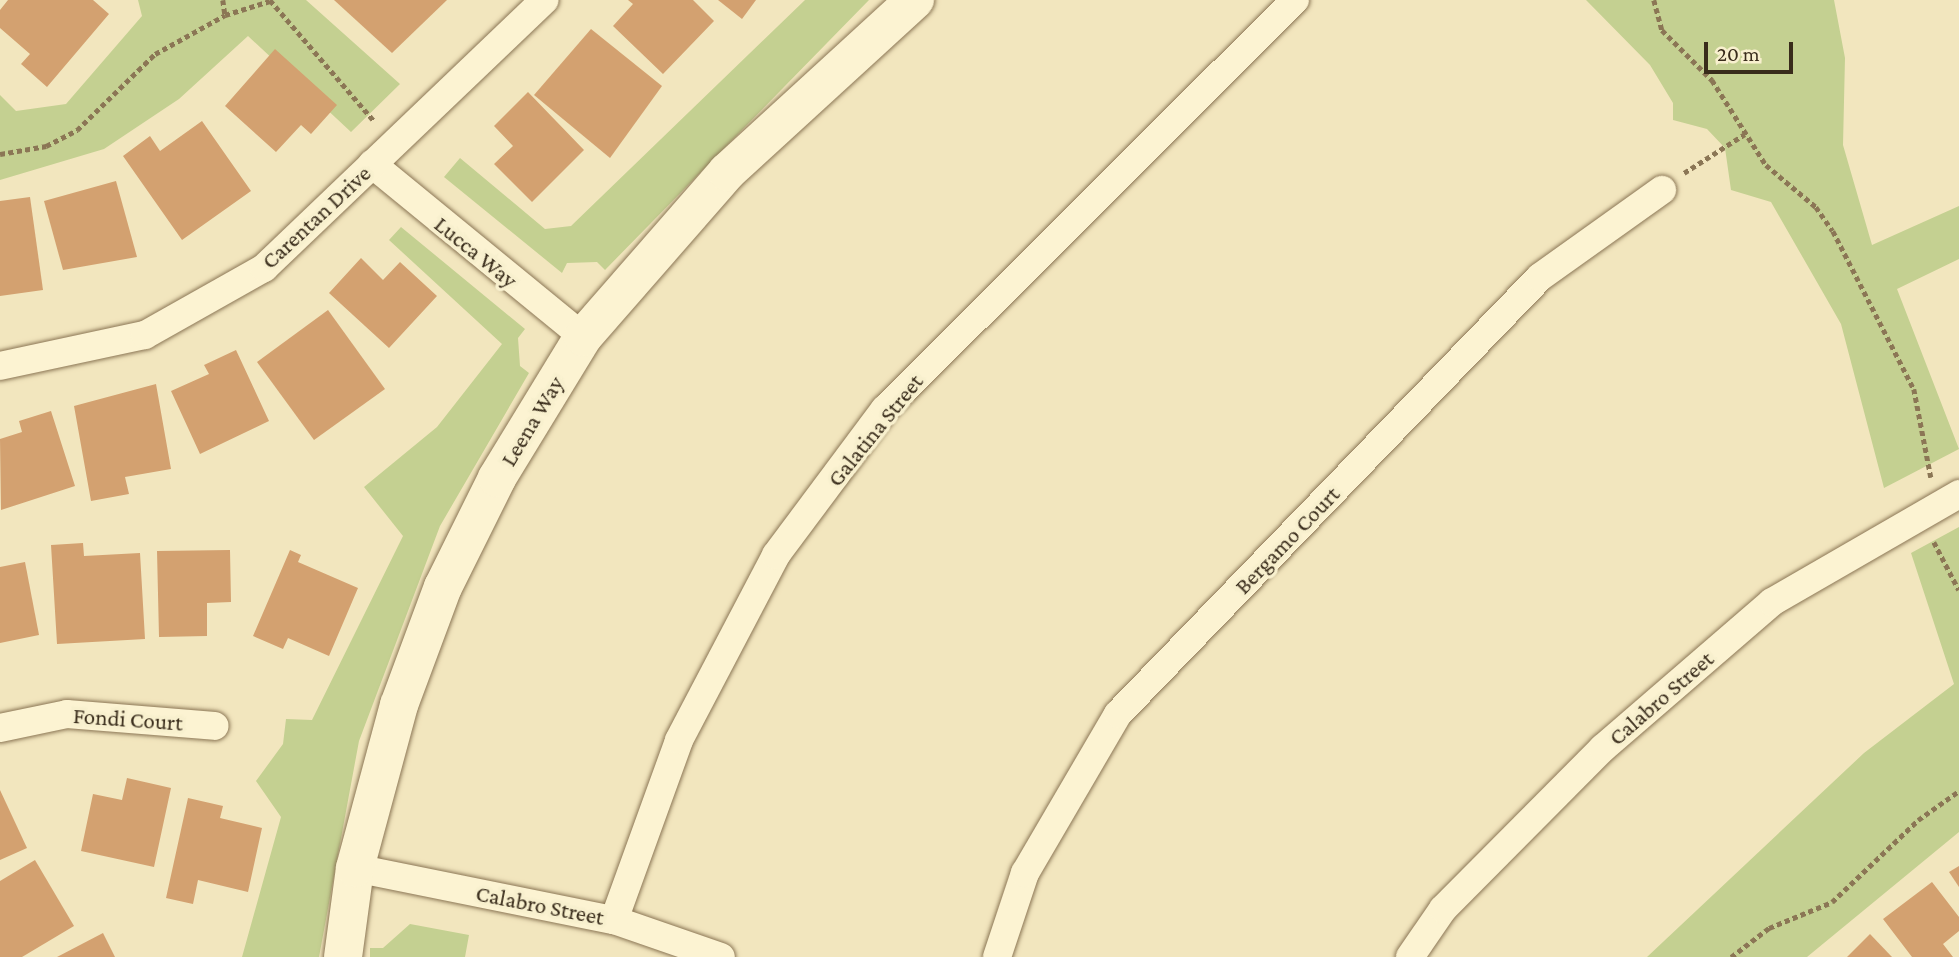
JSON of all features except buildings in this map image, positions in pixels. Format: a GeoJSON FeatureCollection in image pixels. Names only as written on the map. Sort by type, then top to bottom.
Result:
{"type":"FeatureCollection","features":[{"type":"Feature","properties":{"kind":"street","name":"Carentan Drive"},"geometry":{"type":"LineString","coordinates":[[0,366],[145,335],[264,268],[544,0]]}},
{"type":"Feature","properties":{"kind":"street","name":"Leena Way"},"geometry":{"type":"LineString","coordinates":[[343,957],[355,869],[399,705],[443,587],[497,478],[583,337],[727,172],[915,0]]}},
{"type":"Feature","properties":{"kind":"street","name":"Galatina Street"},"geometry":{"type":"LineString","coordinates":[[614,920],[679,740],[776,555],[885,409],[1294,0]]}},
{"type":"Feature","properties":{"kind":"street","name":"Lucca Way"},"geometry":{"type":"LineString","coordinates":[[372,164],[583,337]]}},
{"type":"Feature","properties":{"kind":"street","name":"Bergamo Court"},"geometry":{"type":"LineString","coordinates":[[997,957],[1026,873],[1118,714],[1541,277],[1662,190]]}},
{"type":"Feature","properties":{"kind":"street","name":"Calabro Street"},"geometry":{"type":"LineString","coordinates":[[1410,957],[1443,909],[1603,748],[1762,611],[1959,494]]}},
{"type":"Feature","properties":{"kind":"street","name":"Fondi Court"},"geometry":{"type":"LineString","coordinates":[[0,728],[67,713],[215,726]]}},
{"type":"Feature","properties":{"kind":"street","name":"Calabro Street"},"geometry":{"type":"LineString","coordinates":[[355,869],[614,920],[721,957]]}},
{"type":"Feature","properties":{"kind":"path"},"geometry":{"type":"LineString","coordinates":[[223,0],[225,15]]}},
{"type":"Feature","properties":{"kind":"path"},"geometry":{"type":"LineString","coordinates":[[0,154],[46,146],[77,130],[96,118],[132,70],[225,15],[270,0],[333,79],[398,140]]}},
{"type":"Feature","properties":{"kind":"path"},"geometry":{"type":"LineString","coordinates":[[1654,0],[1662,30],[1712,80],[1745,134],[1780,182],[1816,207],[1889,340],[1914,389],[1933,507],[1933,541],[1959,590]]}},
{"type":"Feature","properties":{"kind":"path"},"geometry":{"type":"LineString","coordinates":[[1662,190],[1745,134]]}},
{"type":"Feature","properties":{"kind":"path"},"geometry":{"type":"LineString","coordinates":[[1731,957],[1769,928],[1832,902],[1918,820],[1959,791]]}},
{"type":"Feature","properties":{"kind":"green space"},"geometry":{"type":"Polygon","coordinates":[[[138,0],[306,0],[400,84],[351,132],[248,36],[179,99],[104,149],[0,180],[0,95],[16,111],[66,104],[142,16],[138,0]]]}},
{"type":"Feature","properties":{"kind":"green space"},"geometry":{"type":"Polygon","coordinates":[[[805,0],[869,0],[605,270],[597,262],[567,263],[562,273],[444,177],[460,158],[545,229],[571,226],[805,0]]]}},
{"type":"Feature","properties":{"kind":"green space"},"geometry":{"type":"Polygon","coordinates":[[[1586,0],[1834,0],[1845,58],[1843,145],[1872,245],[1959,206],[1959,259],[1897,289],[1959,449],[1884,488],[1841,324],[1771,202],[1731,190],[1725,148],[1707,129],[1673,120],[1673,103],[1650,65],[1586,0]]]}},
{"type":"Feature","properties":{"kind":"green space"},"geometry":{"type":"Polygon","coordinates":[[[401,227],[525,329],[518,338],[520,366],[529,373],[440,526],[359,741],[319,957],[242,957],[281,817],[256,781],[283,744],[286,719],[312,720],[403,536],[364,487],[437,427],[502,344],[389,240],[401,227]]]}},
{"type":"Feature","properties":{"kind":"green space"},"geometry":{"type":"Polygon","coordinates":[[[1959,527],[1959,832],[1807,957],[1647,957],[1864,753],[1954,684],[1911,553],[1959,527]]]}},
{"type":"Feature","properties":{"kind":"green space"},"geometry":{"type":"Polygon","coordinates":[[[410,924],[469,935],[465,957],[370,957],[370,948],[383,948],[410,924]]]}}]}
